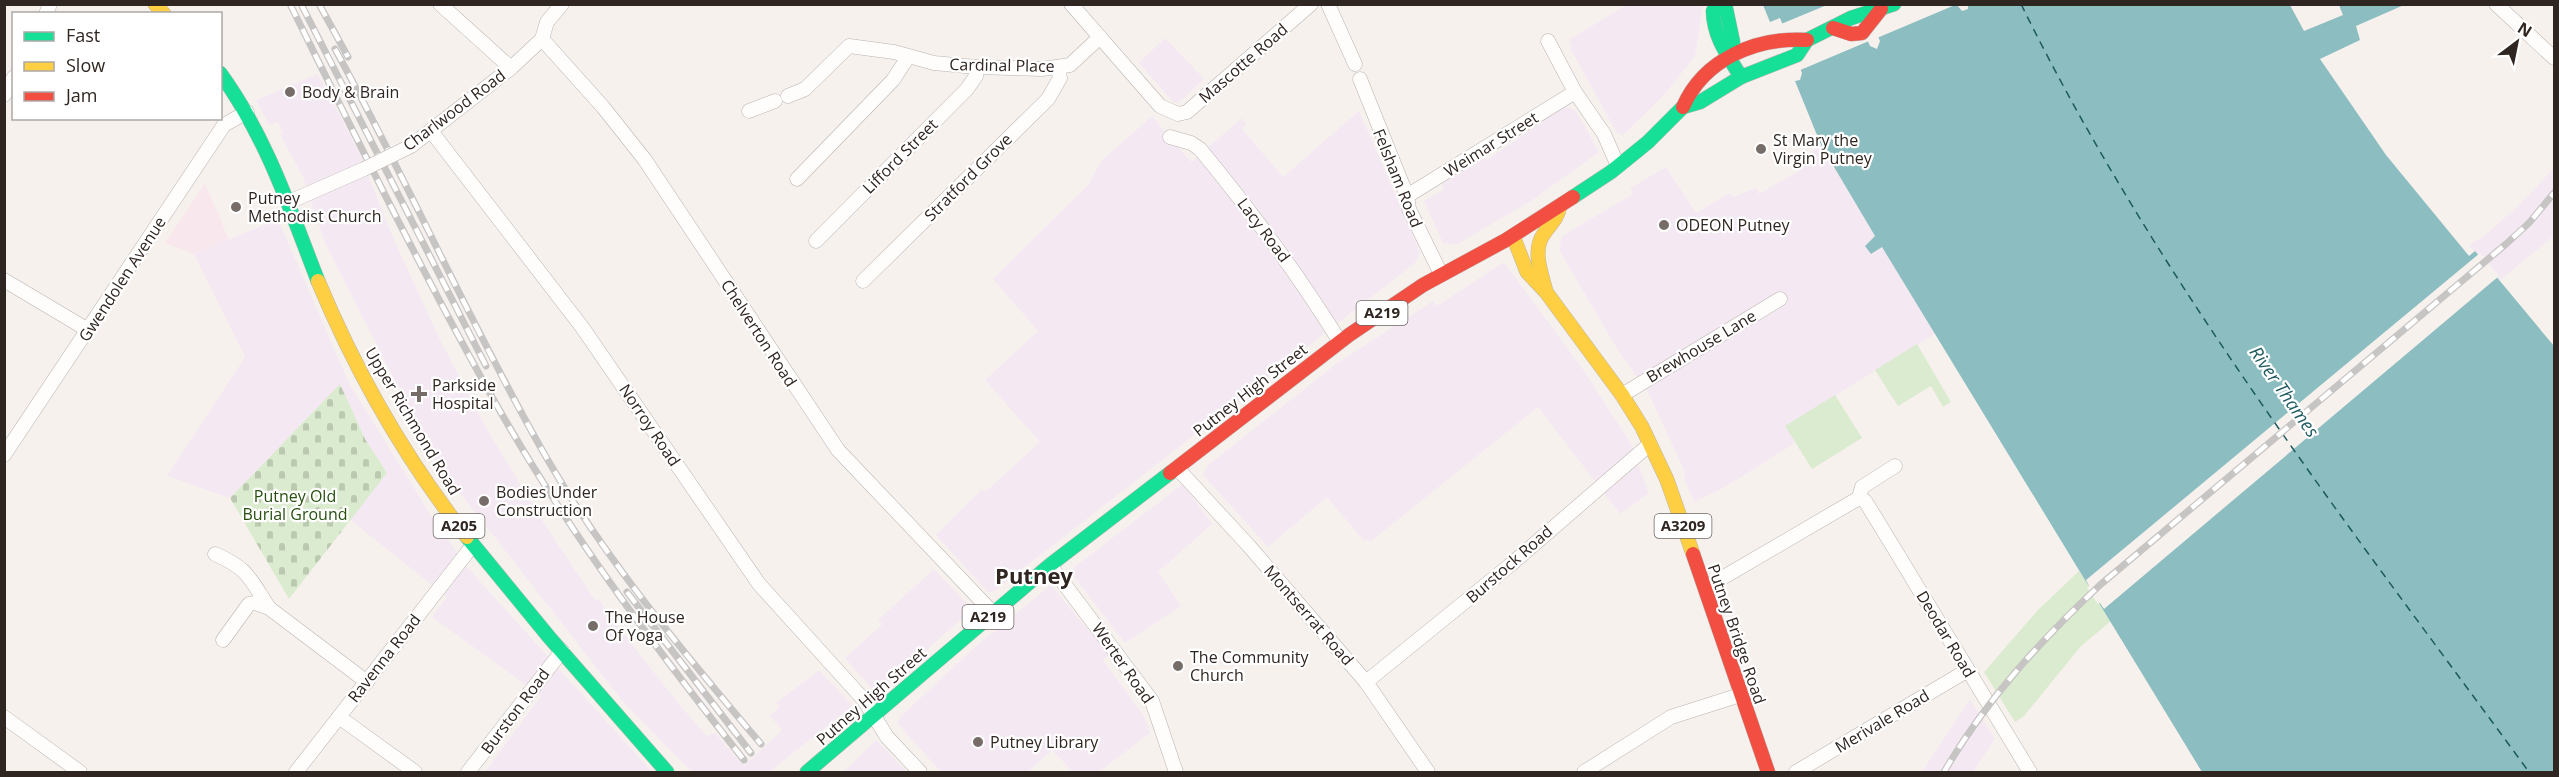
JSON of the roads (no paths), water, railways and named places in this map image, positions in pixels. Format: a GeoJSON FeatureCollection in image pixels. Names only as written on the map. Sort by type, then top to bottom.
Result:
{"type":"FeatureCollection","features":[{"type":"Feature","properties":{"kind":"main road"},"geometry":{"type":"LineString","coordinates":[[1720,4],[1713,12],[1715,39],[1729,56],[1741,77]]}},
{"type":"Feature","properties":{"kind":"main road"},"geometry":{"type":"LineString","coordinates":[[1727,4],[1733,42],[1729,56]]}},
{"type":"Feature","properties":{"kind":"main road"},"geometry":{"type":"LineString","coordinates":[[1727,4],[1743,32],[1762,45]]}},
{"type":"Feature","properties":{"kind":"main road","name":"A219"},"geometry":{"type":"LineString","coordinates":[[1741,77],[1797,55],[1807,40],[1833,28],[1857,36],[1866,33],[1888,7]]}},
{"type":"Feature","properties":{"kind":"main road","name":"A219"},"geometry":{"type":"LineString","coordinates":[[1683,107],[1687,94],[1707,72],[1729,56],[1788,37],[1807,40]]}},
{"type":"Feature","properties":{"kind":"main road","name":"Upper Richmond Road"},"geometry":{"type":"LineString","coordinates":[[222,76],[247,112],[269,152],[325,297],[370,387],[436,495],[473,545],[667,772]]}},
{"type":"Feature","properties":{"kind":"main road","name":"Putney High Street"},"geometry":{"type":"LineString","coordinates":[[807,772],[1050,565],[1340,342],[1441,274],[1513,236],[1560,206],[1648,142],[1683,107],[1700,102],[1741,77]]}},
{"type":"Feature","properties":{"kind":"main road","name":"Putney Bridge Road"},"geometry":{"type":"LineString","coordinates":[[1545,292],[1538,247],[1542,237],[1557,222],[1560,206]]}},
{"type":"Feature","properties":{"kind":"main road","name":"Putney Bridge Road"},"geometry":{"type":"LineString","coordinates":[[1513,236],[1527,272],[1545,292],[1622,394],[1650,444],[1667,480],[1768,772]]}},
{"type":"Feature","properties":{"kind":"street"},"geometry":{"type":"LineString","coordinates":[[440,4],[511,68]]}},
{"type":"Feature","properties":{"kind":"street","name":"Charlwood Road"},"geometry":{"type":"LineString","coordinates":[[289,202],[364,170],[411,146],[511,68],[542,39],[547,22],[562,4]]}},
{"type":"Feature","properties":{"kind":"street"},"geometry":{"type":"LineString","coordinates":[[1071,4],[1100,37]]}},
{"type":"Feature","properties":{"kind":"street"},"geometry":{"type":"LineString","coordinates":[[1081,15],[1091,4]]}},
{"type":"Feature","properties":{"kind":"street","name":"Mascotte Road"},"geometry":{"type":"LineString","coordinates":[[1100,37],[1160,106],[1172,114],[1187,112],[1311,4]]}},
{"type":"Feature","properties":{"kind":"street"},"geometry":{"type":"LineString","coordinates":[[1328,4],[1355,64]]}},
{"type":"Feature","properties":{"kind":"street"},"geometry":{"type":"LineString","coordinates":[[2496,4],[2554,58]]}},
{"type":"Feature","properties":{"kind":"street","name":"Cardinal Place"},"geometry":{"type":"LineString","coordinates":[[749,111],[805,89],[849,46],[976,67],[1042,69],[1058,67],[1077,60],[1100,37]]}},
{"type":"Feature","properties":{"kind":"street","name":"Chelverton Road"},"geometry":{"type":"LineString","coordinates":[[542,39],[603,107],[645,160],[838,450],[993,613]]}},
{"type":"Feature","properties":{"kind":"street"},"geometry":{"type":"LineString","coordinates":[[1548,41],[1575,92],[1604,134],[1618,166]]}},
{"type":"Feature","properties":{"kind":"street"},"geometry":{"type":"LineString","coordinates":[[797,179],[893,80],[901,54]]}},
{"type":"Feature","properties":{"kind":"street","name":"Lifford Street"},"geometry":{"type":"LineString","coordinates":[[816,241],[967,89],[975,76],[976,67]]}},
{"type":"Feature","properties":{"kind":"street","name":"Stratford Grove"},"geometry":{"type":"LineString","coordinates":[[863,281],[1048,99],[1060,78],[1058,67]]}},
{"type":"Feature","properties":{"kind":"street","name":"Felsham Road"},"geometry":{"type":"LineString","coordinates":[[1360,79],[1407,196],[1408,209],[1441,274]]}},
{"type":"Feature","properties":{"kind":"street"},"geometry":{"type":"LineString","coordinates":[[4,95],[12,81]]}},
{"type":"Feature","properties":{"kind":"street","name":"Weimar Street"},"geometry":{"type":"LineString","coordinates":[[1407,196],[1575,92]]}},
{"type":"Feature","properties":{"kind":"street","name":"Gwendolen Avenue"},"geometry":{"type":"LineString","coordinates":[[4,455],[224,125],[247,112]]}},
{"type":"Feature","properties":{"kind":"street","name":"Norroy Road"},"geometry":{"type":"LineString","coordinates":[[431,131],[582,327],[759,584],[874,714],[887,737],[920,772]]}},
{"type":"Feature","properties":{"kind":"street","name":"Lacy Road"},"geometry":{"type":"LineString","coordinates":[[1170,137],[1191,143],[1200,149],[1258,219],[1340,342]]}},
{"type":"Feature","properties":{"kind":"street"},"geometry":{"type":"LineString","coordinates":[[4,280],[88,330]]}},
{"type":"Feature","properties":{"kind":"street","name":"Brewhouse Lane"},"geometry":{"type":"LineString","coordinates":[[1622,394],[1780,299]]}},
{"type":"Feature","properties":{"kind":"street","name":"Burstock Road"},"geometry":{"type":"LineString","coordinates":[[1366,682],[1509,566],[1650,444]]}},
{"type":"Feature","properties":{"kind":"street"},"geometry":{"type":"LineString","coordinates":[[1705,588],[1859,498],[1862,487],[1895,466]]}},
{"type":"Feature","properties":{"kind":"street","name":"Montserrat Road"},"geometry":{"type":"LineString","coordinates":[[1177,468],[1249,546],[1366,682],[1428,772]]}},
{"type":"Feature","properties":{"kind":"street","name":"Deodar Road"},"geometry":{"type":"LineString","coordinates":[[1859,498],[1865,501],[1875,517],[2030,772]]}},
{"type":"Feature","properties":{"kind":"street","name":"Ravenna Road"},"geometry":{"type":"LineString","coordinates":[[296,772],[473,545]]}},
{"type":"Feature","properties":{"kind":"street"},"geometry":{"type":"LineString","coordinates":[[215,554],[228,560],[250,577],[269,608]]}},
{"type":"Feature","properties":{"kind":"street","name":"Werter Road"},"geometry":{"type":"LineString","coordinates":[[1050,565],[1152,701],[1176,772]]}},
{"type":"Feature","properties":{"kind":"street"},"geometry":{"type":"LineString","coordinates":[[223,640],[249,604],[255,603],[269,608],[367,682]]}},
{"type":"Feature","properties":{"kind":"street","name":"Burston Road"},"geometry":{"type":"LineString","coordinates":[[468,772],[562,651]]}},
{"type":"Feature","properties":{"kind":"street","name":"Merivale Road"},"geometry":{"type":"LineString","coordinates":[[1796,772],[1968,670]]}},
{"type":"Feature","properties":{"kind":"street"},"geometry":{"type":"LineString","coordinates":[[1584,772],[1671,717],[1740,694]]}},
{"type":"Feature","properties":{"kind":"street"},"geometry":{"type":"LineString","coordinates":[[4,717],[80,772]]}},
{"type":"Feature","properties":{"kind":"street"},"geometry":{"type":"LineString","coordinates":[[339,717],[415,772]]}},
{"type":"Feature","properties":{"kind":"water","name":"River Thames"},"geometry":{"type":"Polygon","coordinates":[[[1968,4],[2290,5],[2304,31],[2343,15],[2339,5],[2404,5],[2356,26],[2360,40],[2320,59],[2386,155],[2469,256],[2475,251],[2554,346],[2554,772],[2202,772],[1882,247],[1871,254],[1865,246],[1875,236],[1821,145],[1795,81],[1800,80],[1802,73],[1780,18],[1770,22],[1763,5],[1852,5],[1870,46],[1877,49],[1880,41],[1864,5],[1957,5],[1962,11],[1968,9],[1968,4]]]}},
{"type":"Feature","properties":{"kind":"railway"},"geometry":{"type":"LineString","coordinates":[[290,4],[419,260],[472,361],[527,457],[585,547],[679,676],[744,760]]}},
{"type":"Feature","properties":{"kind":"railway"},"geometry":{"type":"LineString","coordinates":[[301,4],[486,366]]}},
{"type":"Feature","properties":{"kind":"railway"},"geometry":{"type":"LineString","coordinates":[[319,4],[348,57]]}},
{"type":"Feature","properties":{"kind":"railway"},"geometry":{"type":"LineString","coordinates":[[335,49],[485,344],[561,482],[613,560],[642,598],[761,744]]}},
{"type":"Feature","properties":{"kind":"railway"},"geometry":{"type":"LineString","coordinates":[[1944,772],[1978,720],[2015,673],[2100,585],[2506,244],[2529,223],[2554,193]]}},
{"type":"Feature","properties":{"kind":"railway"},"geometry":{"type":"LineString","coordinates":[[627,592],[751,753]]}},
{"type":"Feature","properties":{"kind":"place","name":"Body & Brain"},"geometry":{"type":"Point","coordinates":[290,92]}},
{"type":"Feature","properties":{"kind":"place","name":"St Mary the Virgin Putney"},"geometry":{"type":"Point","coordinates":[1761,149]}},
{"type":"Feature","properties":{"kind":"place","name":"Putney Methodist Church"},"geometry":{"type":"Point","coordinates":[236,207]}},
{"type":"Feature","properties":{"kind":"place","name":"ODEON Putney"},"geometry":{"type":"Point","coordinates":[1664,225]}},
{"type":"Feature","properties":{"kind":"place","name":"Parkside Hospital"},"geometry":{"type":"Point","coordinates":[419,394]}},
{"type":"Feature","properties":{"kind":"place","name":"Bodies Under Construction"},"geometry":{"type":"Point","coordinates":[484,501]}},
{"type":"Feature","properties":{"kind":"place","name":"The House Of Yoga"},"geometry":{"type":"Point","coordinates":[593,626]}},
{"type":"Feature","properties":{"kind":"place","name":"The Community Church"},"geometry":{"type":"Point","coordinates":[1178,666]}},
{"type":"Feature","properties":{"kind":"place","name":"Putney Library"},"geometry":{"type":"Point","coordinates":[978,742]}},
{"type":"Feature","properties":{"kind":"district","name":"Putney"},"geometry":{"type":"Point","coordinates":[1034,576]}},
{"type":"Feature","properties":{"kind":"park label","name":"Putney Old Burial Ground"},"geometry":{"type":"Point","coordinates":[295,505]}}]}
